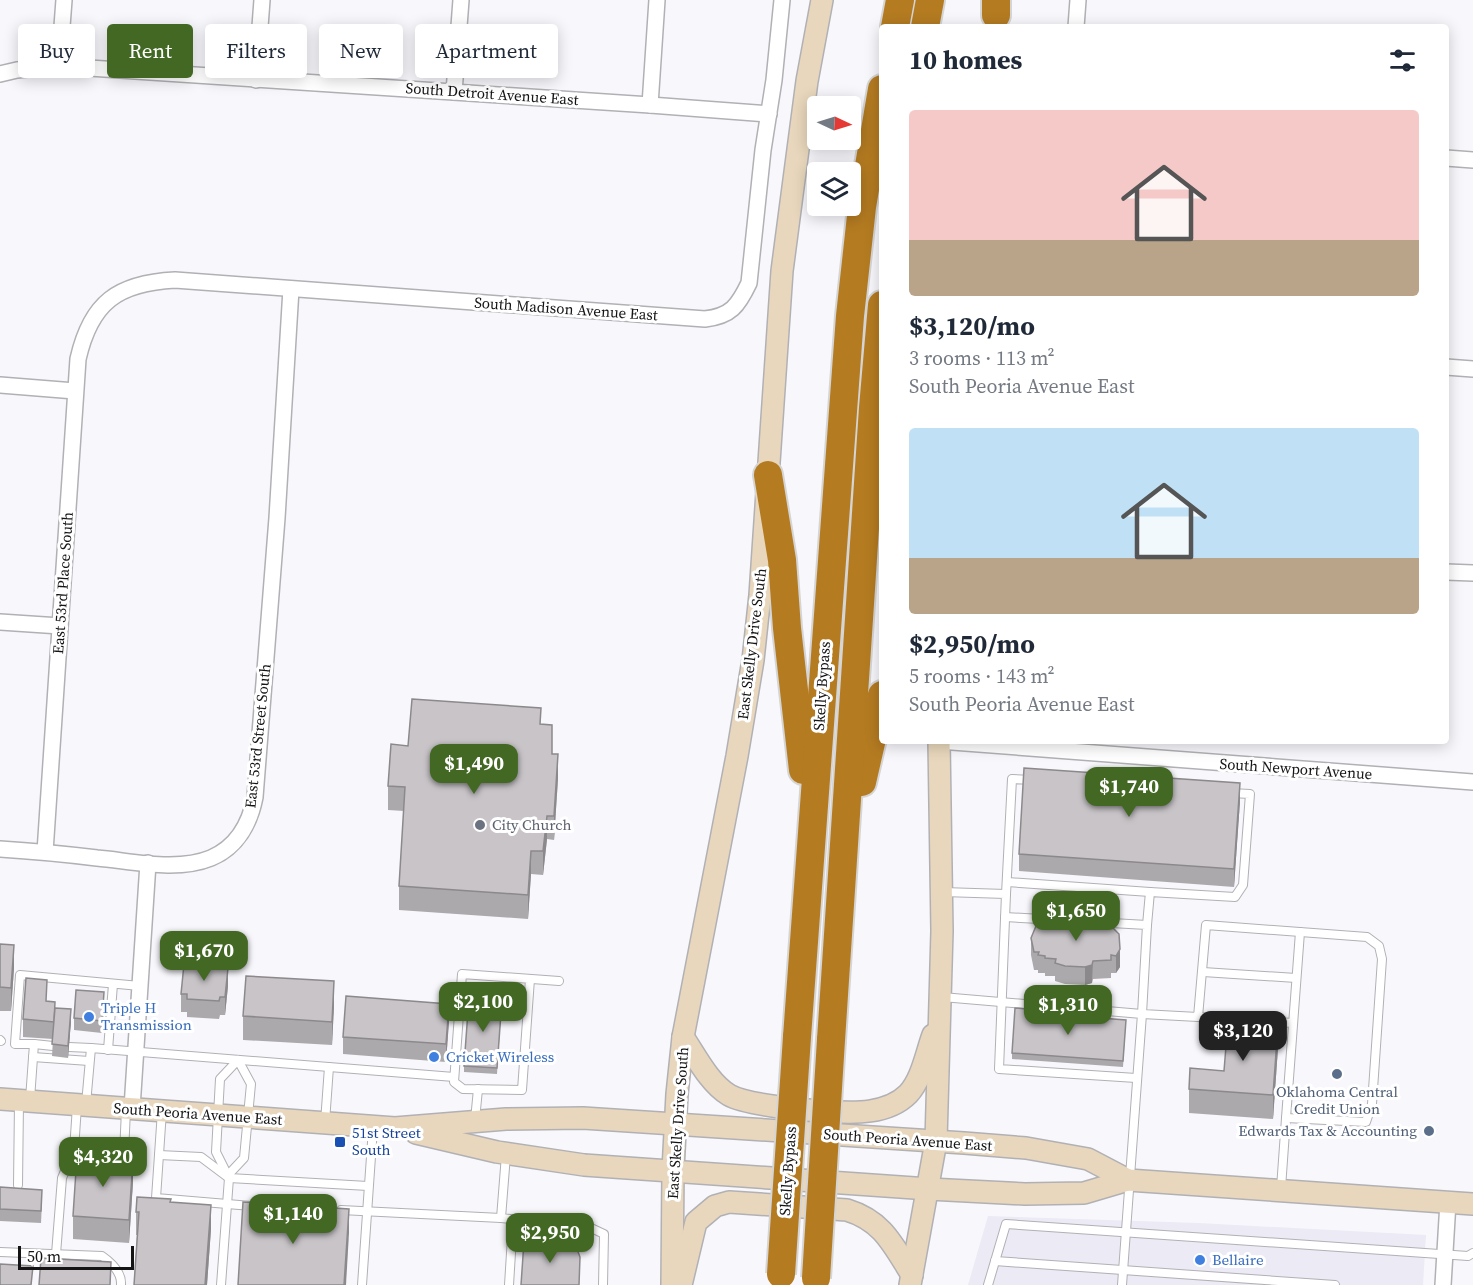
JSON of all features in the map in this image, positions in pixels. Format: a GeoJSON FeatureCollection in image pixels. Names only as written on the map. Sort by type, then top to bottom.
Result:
{"type":"FeatureCollection","features":[{"type":"Feature","properties":{"kind":"highway"},"geometry":{"type":"LineString","coordinates":[[896,24],[900,0]]}},
{"type":"Feature","properties":{"kind":"highway"},"geometry":{"type":"LineString","coordinates":[[926,24],[930,0]]}},
{"type":"Feature","properties":{"kind":"highway","name":"Skelly Bypass"},"geometry":{"type":"LineString","coordinates":[[780,1280],[849,316],[862,207],[879,107]]}},
{"type":"Feature","properties":{"kind":"highway"},"geometry":{"type":"LineString","coordinates":[[815,1281],[879,339]]}},
{"type":"Feature","properties":{"kind":"highway"},"geometry":{"type":"LineString","coordinates":[[768,475],[782,560],[787,628],[811,837]]}},
{"type":"Feature","properties":{"kind":"highway"},"geometry":{"type":"LineString","coordinates":[[843,866],[879,708]]}},
{"type":"Feature","properties":{"kind":"main road","name":"East Skelly Drive South"},"geometry":{"type":"LineString","coordinates":[[672,1285],[675,1124],[683,1037],[753,660],[760,595],[782,271],[806,92],[822,0]]}},
{"type":"Feature","properties":{"kind":"main road"},"geometry":{"type":"LineString","coordinates":[[911,1280],[936,1142],[941,892],[939,744]]}},
{"type":"Feature","properties":{"kind":"main road"},"geometry":{"type":"LineString","coordinates":[[683,1037],[715,1083],[728,1094],[741,1100],[757,1105],[854,1112],[870,1111],[896,1103],[914,1085],[940,1007]]}},
{"type":"Feature","properties":{"kind":"main road","name":"South Peoria Avenue East"},"geometry":{"type":"LineString","coordinates":[[16,1101],[395,1128],[506,1154],[584,1165],[1025,1194],[1084,1193],[1128,1180],[1473,1204]]}},
{"type":"Feature","properties":{"kind":"main road","name":"South Peoria Avenue East"},"geometry":{"type":"LineString","coordinates":[[395,1128],[583,1118],[1026,1148],[1088,1159],[1128,1180]]}},
{"type":"Feature","properties":{"kind":"main road"},"geometry":{"type":"LineString","coordinates":[[681,1285],[696,1222],[715,1206],[729,1202],[847,1210],[863,1214],[885,1231],[911,1280]]}},
{"type":"Feature","properties":{"kind":"street"},"geometry":{"type":"LineString","coordinates":[[62,24],[64,0]]}},
{"type":"Feature","properties":{"kind":"street"},"geometry":{"type":"LineString","coordinates":[[256,80],[262,0]]}},
{"type":"Feature","properties":{"kind":"street"},"geometry":{"type":"LineString","coordinates":[[454,92],[460,0]]}},
{"type":"Feature","properties":{"kind":"street"},"geometry":{"type":"LineString","coordinates":[[650,105],[657,0]]}},
{"type":"Feature","properties":{"kind":"street","name":"South Madison Avenue East"},"geometry":{"type":"LineString","coordinates":[[92,316],[109,300],[130,286],[152,281],[175,280],[693,318],[721,317],[741,298],[749,283],[782,0]]}},
{"type":"Feature","properties":{"kind":"street"},"geometry":{"type":"LineString","coordinates":[[1076,24],[1078,0]]}},
{"type":"Feature","properties":{"kind":"street","name":"South Detroit Avenue East"},"geometry":{"type":"LineString","coordinates":[[95,69],[769,114]]}},
{"type":"Feature","properties":{"kind":"street","name":"South Detroit Avenue East"},"geometry":{"type":"LineString","coordinates":[[0,74],[18,70]]}},
{"type":"Feature","properties":{"kind":"street"},"geometry":{"type":"LineString","coordinates":[[1449,158],[1473,160]]}},
{"type":"Feature","properties":{"kind":"street","name":"East 53rd Street South"},"geometry":{"type":"LineString","coordinates":[[0,849],[178,864],[211,858],[233,842],[243,830],[252,812],[256,785],[277,518],[291,289]]}},
{"type":"Feature","properties":{"kind":"street","name":"East 53rd Place South"},"geometry":{"type":"LineString","coordinates":[[45,852],[75,391],[82,339],[92,316]]}},
{"type":"Feature","properties":{"kind":"street"},"geometry":{"type":"LineString","coordinates":[[1449,367],[1473,369]]}},
{"type":"Feature","properties":{"kind":"street"},"geometry":{"type":"LineString","coordinates":[[0,386],[75,391]]}},
{"type":"Feature","properties":{"kind":"street"},"geometry":{"type":"LineString","coordinates":[[1449,572],[1473,573]]}},
{"type":"Feature","properties":{"kind":"street"},"geometry":{"type":"LineString","coordinates":[[0,622],[60,626]]}},
{"type":"Feature","properties":{"kind":"street","name":"South Newport Avenue"},"geometry":{"type":"LineString","coordinates":[[1025,744],[1473,782]]}},
{"type":"Feature","properties":{"kind":"street"},"geometry":{"type":"LineString","coordinates":[[129,1108],[136,1052],[148,863]]}},
{"type":"Feature","properties":{"kind":"street"},"geometry":{"type":"LineString","coordinates":[[1443,1285],[1448,1202]]}},
{"type":"Feature","properties":{"kind":"lane"},"geometry":{"type":"LineString","coordinates":[[1048,781],[1012,779],[999,1069],[1136,1077]]}},
{"type":"Feature","properties":{"kind":"lane"},"geometry":{"type":"LineString","coordinates":[[1007,882],[1235,897],[1243,885],[1250,794],[1226,792]]}},
{"type":"Feature","properties":{"kind":"lane"},"geometry":{"type":"LineString","coordinates":[[941,892],[1006,894]]}},
{"type":"Feature","properties":{"kind":"lane"},"geometry":{"type":"LineString","coordinates":[[1122,1285],[1150,892]]}},
{"type":"Feature","properties":{"kind":"lane"},"geometry":{"type":"LineString","coordinates":[[1005,917],[1147,925]]}},
{"type":"Feature","properties":{"kind":"lane"},"geometry":{"type":"LineString","coordinates":[[1198,1017],[1206,925],[1367,937],[1380,946],[1382,959],[1372,1104],[1366,1122],[1286,1118]]}},
{"type":"Feature","properties":{"kind":"lane"},"geometry":{"type":"LineString","coordinates":[[1281,1190],[1300,932]]}},
{"type":"Feature","properties":{"kind":"lane"},"geometry":{"type":"LineString","coordinates":[[1203,972],[1296,978]]}},
{"type":"Feature","properties":{"kind":"lane"},"geometry":{"type":"LineString","coordinates":[[53,1046],[15,1044],[20,975],[140,986]]}},
{"type":"Feature","properties":{"kind":"lane"},"geometry":{"type":"LineString","coordinates":[[530,979],[522,1090],[463,1089],[454,1082],[462,975],[530,979],[559,981]]}},
{"type":"Feature","properties":{"kind":"lane"},"geometry":{"type":"LineString","coordinates":[[108,1050],[113,984]]}},
{"type":"Feature","properties":{"kind":"lane"},"geometry":{"type":"LineString","coordinates":[[940,1007],[1002,1002],[1142,1014],[1293,1023]]}},
{"type":"Feature","properties":{"kind":"lane"},"geometry":{"type":"LineString","coordinates":[[18,1185],[16,1101],[33,1057],[34,1044]]}},
{"type":"Feature","properties":{"kind":"lane"},"geometry":{"type":"LineString","coordinates":[[69,1047],[454,1077]]}},
{"type":"Feature","properties":{"kind":"lane"},"geometry":{"type":"LineString","coordinates":[[56,1254],[62,1178],[74,1150],[91,1048]]}},
{"type":"Feature","properties":{"kind":"lane"},"geometry":{"type":"LineString","coordinates":[[33,1057],[89,1061]]}},
{"type":"Feature","properties":{"kind":"lane"},"geometry":{"type":"LineString","coordinates":[[221,1285],[229,1176],[216,1152],[220,1079],[238,1060]]}},
{"type":"Feature","properties":{"kind":"lane"},"geometry":{"type":"LineString","coordinates":[[229,1176],[244,1158],[251,1084],[238,1060]]}},
{"type":"Feature","properties":{"kind":"lane"},"geometry":{"type":"LineString","coordinates":[[325,1123],[329,1067]]}},
{"type":"Feature","properties":{"kind":"lane"},"geometry":{"type":"LineString","coordinates":[[475,1122],[478,1089]]}},
{"type":"Feature","properties":{"kind":"lane"},"geometry":{"type":"LineString","coordinates":[[74,1150],[124,1153],[129,1108]]}},
{"type":"Feature","properties":{"kind":"lane"},"geometry":{"type":"LineString","coordinates":[[162,1111],[156,1198],[262,1207]]}},
{"type":"Feature","properties":{"kind":"lane"},"geometry":{"type":"LineString","coordinates":[[362,1285],[373,1126]]}},
{"type":"Feature","properties":{"kind":"lane"},"geometry":{"type":"LineString","coordinates":[[501,1218],[506,1154]]}},
{"type":"Feature","properties":{"kind":"lane"},"geometry":{"type":"LineString","coordinates":[[159,1155],[201,1157],[229,1176],[368,1186]]}},
{"type":"Feature","properties":{"kind":"lane"},"geometry":{"type":"LineString","coordinates":[[332,1209],[501,1218],[590,1227],[604,1234],[603,1285]]}},
{"type":"Feature","properties":{"kind":"lane"},"geometry":{"type":"LineString","coordinates":[[509,1285],[513,1221]]}},
{"type":"Feature","properties":{"kind":"lane"},"geometry":{"type":"LineString","coordinates":[[988,1285],[1006,1224],[1468,1256],[1473,1253]]}},
{"type":"Feature","properties":{"kind":"lane"},"geometry":{"type":"LineString","coordinates":[[0,1252],[102,1256],[113,1263],[122,1280],[121,1285]]}},
{"type":"Feature","properties":{"kind":"lane"},"geometry":{"type":"LineString","coordinates":[[995,1261],[1335,1285]]}},
{"type":"Feature","properties":{"kind":"shaded area","name":"Bellaire"},"geometry":{"type":"Polygon","coordinates":[[[988,1216],[1198,1223],[1426,1235],[1423,1285],[968,1285],[988,1216]]]}},
{"type":"Feature","properties":{"kind":"building","name":"City Church"},"geometry":{"type":"Polygon","coordinates":[[[412,699],[541,708],[540,724],[552,725],[552,754],[558,754],[554,816],[547,816],[543,851],[531,851],[528,895],[399,886],[405,787],[388,786],[391,744],[408,746],[412,699]]]}},
{"type":"Feature","properties":{"kind":"building"},"geometry":{"type":"Polygon","coordinates":[[[1024,768],[1240,783],[1234,869],[1019,854],[1024,768]]]}},
{"type":"Feature","properties":{"kind":"building"},"geometry":{"type":"Polygon","coordinates":[[[1041,919],[1114,924],[1113,928],[1119,934],[1120,949],[1116,956],[1111,955],[1111,960],[1093,961],[1092,965],[1085,967],[1055,963],[1056,959],[1045,958],[1045,956],[1038,955],[1039,952],[1034,952],[1031,938],[1036,926],[1041,923],[1041,919]]]}},
{"type":"Feature","properties":{"kind":"building"},"geometry":{"type":"Polygon","coordinates":[[[0,944],[14,945],[11,988],[0,987],[0,944]]]}},
{"type":"Feature","properties":{"kind":"building"},"geometry":{"type":"Polygon","coordinates":[[[184,964],[228,968],[225,997],[220,997],[219,1001],[187,999],[187,994],[181,994],[184,964]]]}},
{"type":"Feature","properties":{"kind":"building"},"geometry":{"type":"Polygon","coordinates":[[[246,976],[334,981],[332,1022],[243,1016],[246,976]]]}},
{"type":"Feature","properties":{"kind":"building"},"geometry":{"type":"Polygon","coordinates":[[[26,978],[47,980],[46,1001],[55,1002],[54,1022],[23,1019],[26,978]]]}},
{"type":"Feature","properties":{"kind":"building"},"geometry":{"type":"Polygon","coordinates":[[[76,990],[104,992],[102,1021],[74,1018],[76,990]]]}},
{"type":"Feature","properties":{"kind":"building"},"geometry":{"type":"Polygon","coordinates":[[[346,996],[449,1004],[446,1044],[343,1037],[346,996]]]}},
{"type":"Feature","properties":{"kind":"building"},"geometry":{"type":"Polygon","coordinates":[[[469,997],[493,1001],[493,998],[502,999],[497,1068],[464,1066],[469,997]]]}},
{"type":"Feature","properties":{"kind":"building"},"geometry":{"type":"Polygon","coordinates":[[[55,1008],[71,1009],[68,1046],[52,1044],[55,1008]]]}},
{"type":"Feature","properties":{"kind":"building"},"geometry":{"type":"Polygon","coordinates":[[[1015,1008],[1048,1011],[1048,1014],[1126,1020],[1123,1061],[1012,1053],[1015,1008]]]}},
{"type":"Feature","properties":{"kind":"building"},"geometry":{"type":"Polygon","coordinates":[[[1228,1021],[1278,1025],[1273,1095],[1189,1089],[1190,1068],[1224,1071],[1228,1021]]]}},
{"type":"Feature","properties":{"kind":"building"},"geometry":{"type":"Polygon","coordinates":[[[77,1155],[133,1159],[129,1220],[73,1216],[77,1155]]]}},
{"type":"Feature","properties":{"kind":"building"},"geometry":{"type":"Polygon","coordinates":[[[0,1187],[42,1190],[41,1211],[0,1209],[0,1187]]]}},
{"type":"Feature","properties":{"kind":"building"},"geometry":{"type":"Polygon","coordinates":[[[137,1197],[211,1205],[205,1285],[134,1285],[139,1212],[136,1212],[137,1197]]]}},
{"type":"Feature","properties":{"kind":"building"},"geometry":{"type":"Polygon","coordinates":[[[243,1202],[349,1209],[344,1285],[238,1285],[243,1202]]]}},
{"type":"Feature","properties":{"kind":"building"},"geometry":{"type":"Polygon","coordinates":[[[524,1241],[571,1244],[577,1249],[580,1257],[579,1285],[521,1285],[524,1241]]]}},
{"type":"Feature","properties":{"kind":"building"},"geometry":{"type":"Polygon","coordinates":[[[41,1258],[111,1262],[110,1285],[39,1285],[41,1258]]]}},
{"type":"Feature","properties":{"kind":"building"},"geometry":{"type":"Polygon","coordinates":[[[0,1264],[33,1266],[31,1285],[0,1285],[0,1264]]]}},
{"type":"Feature","properties":{"kind":"place","name":"City Church"},"geometry":{"type":"Point","coordinates":[480,825]}},
{"type":"Feature","properties":{"kind":"place","name":"Triple H Transmission"},"geometry":{"type":"Point","coordinates":[89,1017]}},
{"type":"Feature","properties":{"kind":"place","name":"Cricket Wireless"},"geometry":{"type":"Point","coordinates":[434,1057]}},
{"type":"Feature","properties":{"kind":"place","name":"Oklahoma Central Credit Union"},"geometry":{"type":"Point","coordinates":[1337,1074]}},
{"type":"Feature","properties":{"kind":"place","name":"Edwards Tax & Accounting"},"geometry":{"type":"Point","coordinates":[1429,1131]}},
{"type":"Feature","properties":{"kind":"place","name":"51st Street South"},"geometry":{"type":"Point","coordinates":[340,1142]}},
{"type":"Feature","properties":{"kind":"place","name":"Bellaire"},"geometry":{"type":"Point","coordinates":[1200,1260]}}]}
